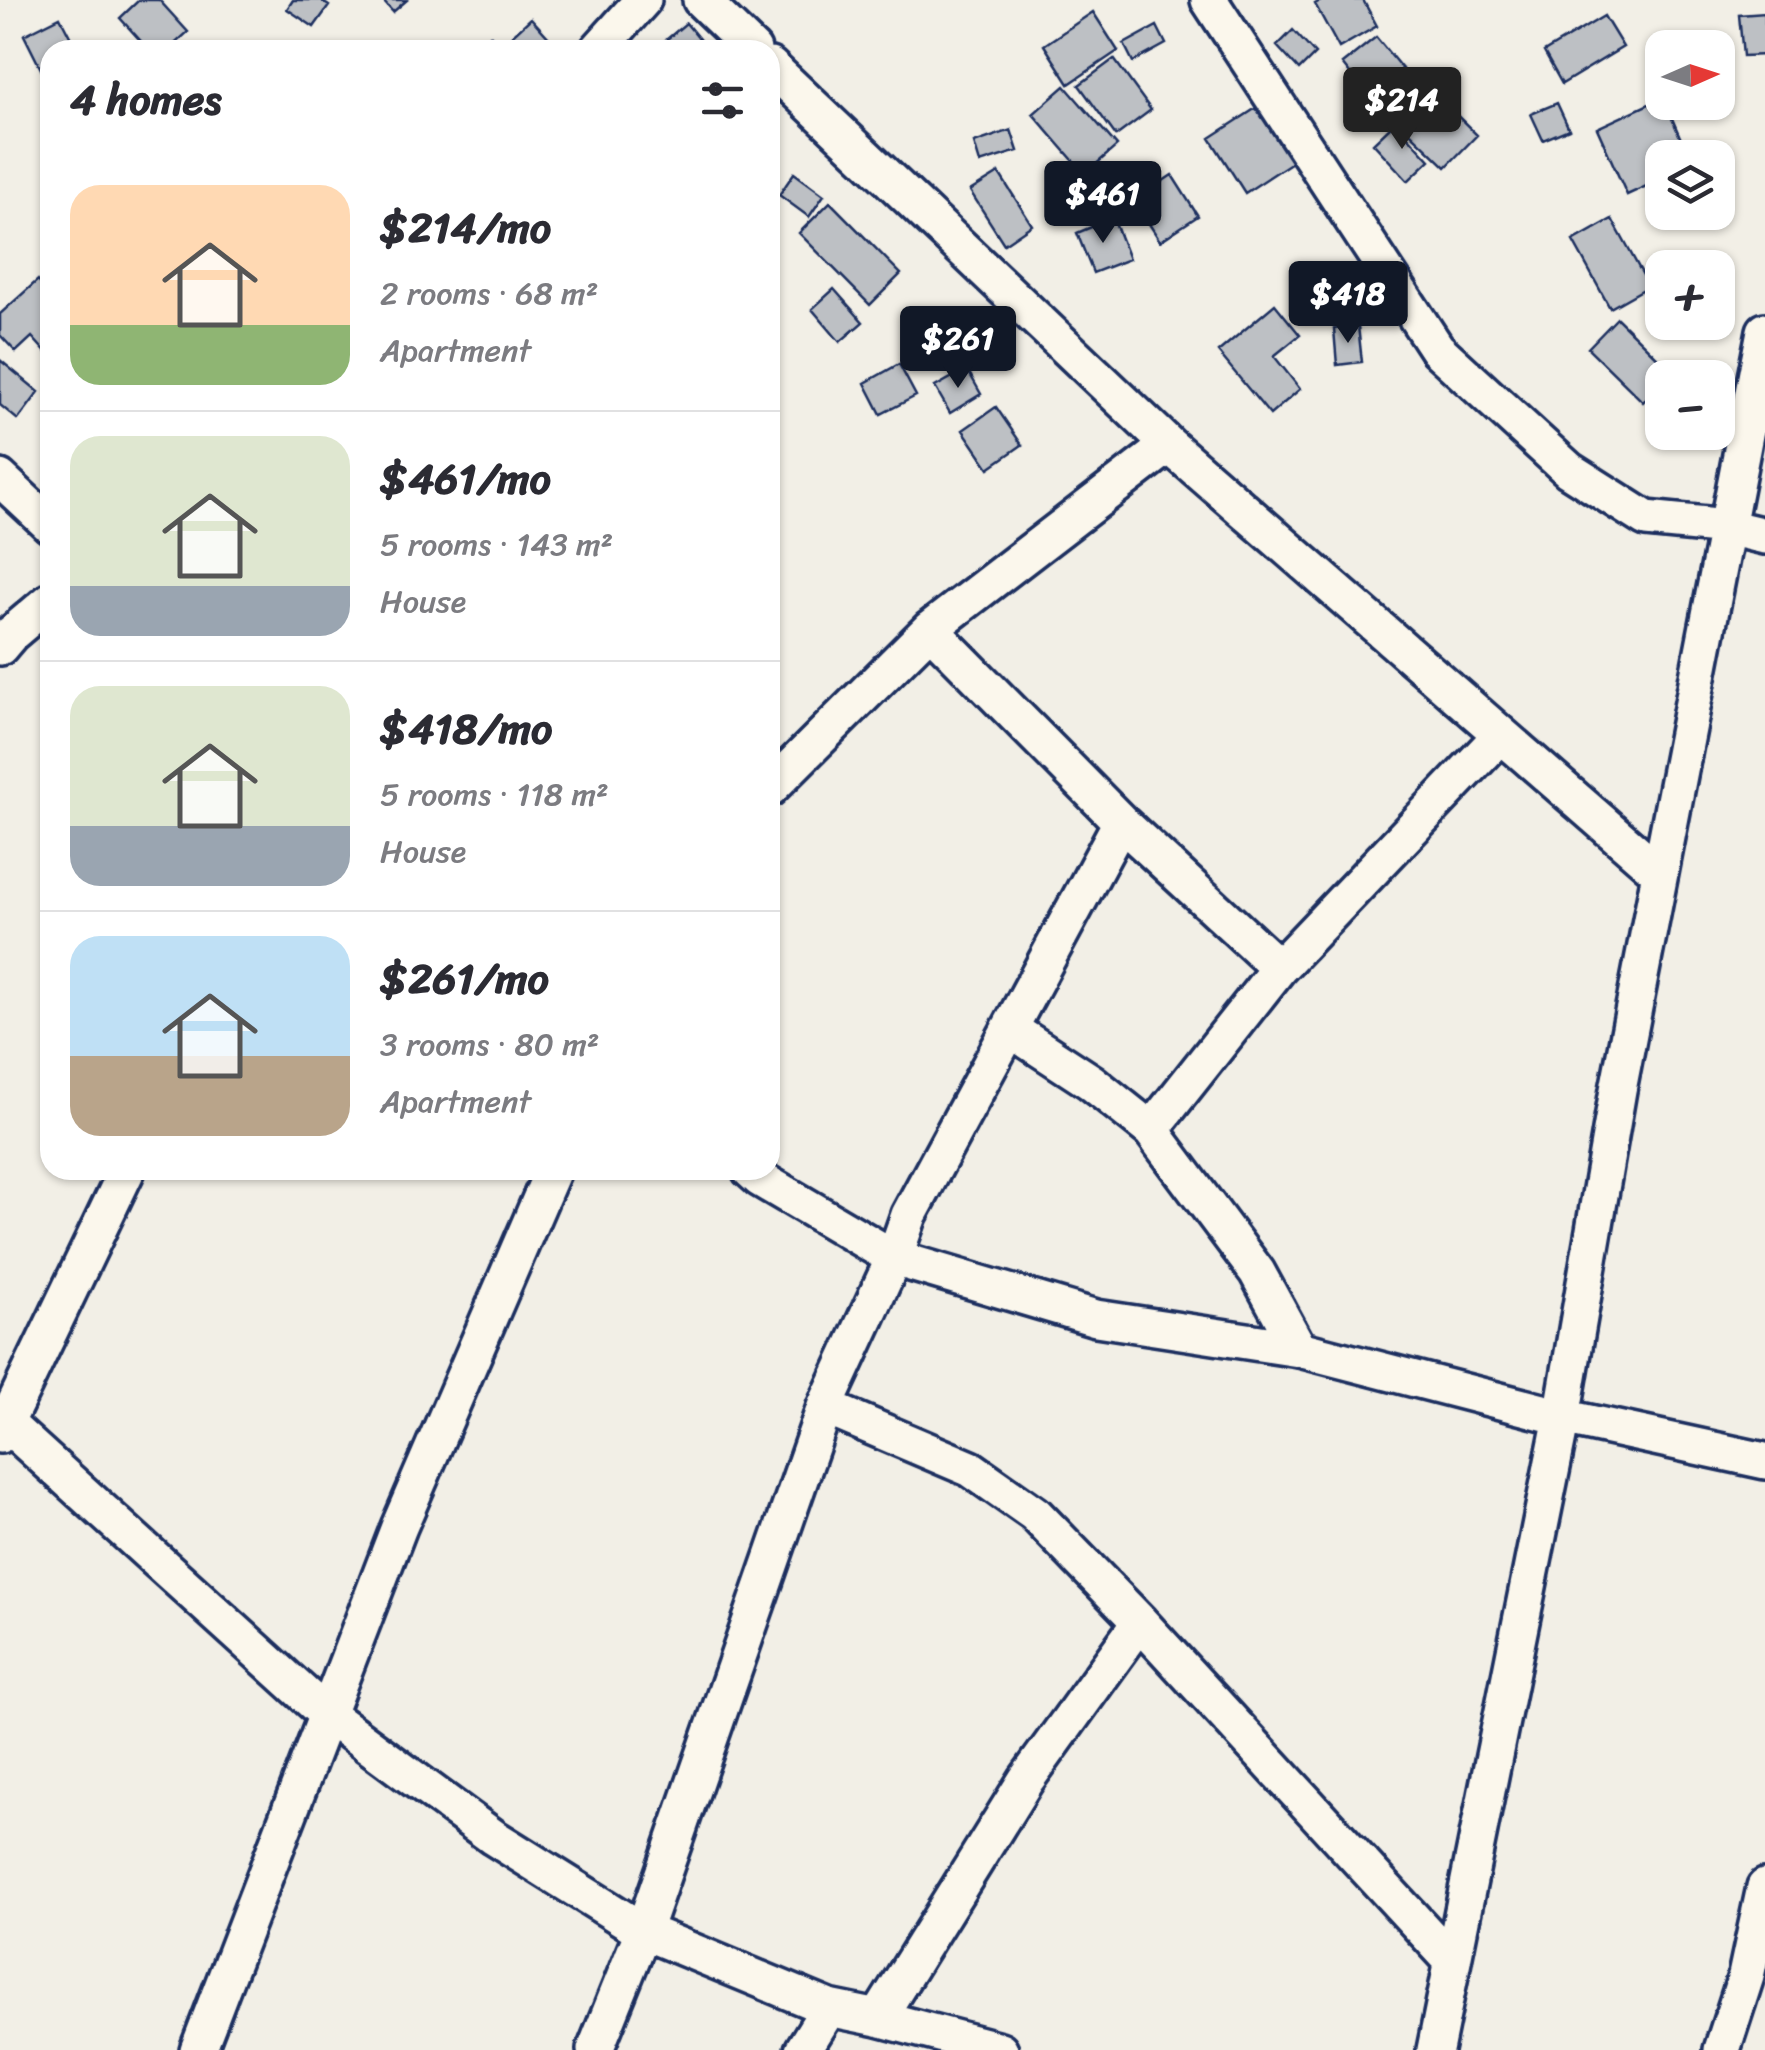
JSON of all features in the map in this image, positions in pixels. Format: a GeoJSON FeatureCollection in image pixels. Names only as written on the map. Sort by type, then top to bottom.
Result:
{"type":"FeatureCollection","features":[{"type":"Feature","properties":{"kind":"street"},"geometry":{"type":"LineString","coordinates":[[607,40],[643,0]]}},
{"type":"Feature","properties":{"kind":"street"},"geometry":{"type":"LineString","coordinates":[[700,0],[742,40]]}},
{"type":"Feature","properties":{"kind":"street"},"geometry":{"type":"LineString","coordinates":[[1209,0],[1437,348],[1569,470],[1646,518],[1726,527],[1765,536]]}},
{"type":"Feature","properties":{"kind":"street"},"geometry":{"type":"LineString","coordinates":[[780,76],[1169,446],[1660,872]]}},
{"type":"Feature","properties":{"kind":"street"},"geometry":{"type":"LineString","coordinates":[[1434,2050],[1562,1416],[1618,1090],[1765,330]]}},
{"type":"Feature","properties":{"kind":"street"},"geometry":{"type":"LineString","coordinates":[[780,778],[930,628],[1169,446]]}},
{"type":"Feature","properties":{"kind":"street"},"geometry":{"type":"LineString","coordinates":[[0,478],[40,516]]}},
{"type":"Feature","properties":{"kind":"street"},"geometry":{"type":"LineString","coordinates":[[0,647],[40,609]]}},
{"type":"Feature","properties":{"kind":"street"},"geometry":{"type":"LineString","coordinates":[[930,628],[1121,822],[1279,968]]}},
{"type":"Feature","properties":{"kind":"street"},"geometry":{"type":"LineString","coordinates":[[1152,1130],[1279,968],[1502,735]]}},
{"type":"Feature","properties":{"kind":"street"},"geometry":{"type":"LineString","coordinates":[[595,2050],[643,1930],[825,1407],[894,1258],[909,1214],[1121,822]]}},
{"type":"Feature","properties":{"kind":"street"},"geometry":{"type":"LineString","coordinates":[[1010,1029],[1092,1082],[1152,1130],[1257,1272],[1299,1349]]}},
{"type":"Feature","properties":{"kind":"street"},"geometry":{"type":"LineString","coordinates":[[121,1180],[2,1425],[326,1714],[493,1837],[643,1930],[829,2008],[1000,2050]]}},
{"type":"Feature","properties":{"kind":"street"},"geometry":{"type":"LineString","coordinates":[[198,2050],[399,1527],[549,1180]]}},
{"type":"Feature","properties":{"kind":"street"},"geometry":{"type":"LineString","coordinates":[[762,1180],[894,1258],[1096,1318],[1299,1349],[1562,1416],[1765,1461]]}},
{"type":"Feature","properties":{"kind":"street"},"geometry":{"type":"LineString","coordinates":[[825,1407],[972,1469],[1035,1514],[1452,1960]]}},
{"type":"Feature","properties":{"kind":"street"},"geometry":{"type":"LineString","coordinates":[[878,2018],[1026,1780],[1140,1622]]}},
{"type":"Feature","properties":{"kind":"street"},"geometry":{"type":"LineString","coordinates":[[1722,2050],[1746,1976],[1765,1886]]}},
{"type":"Feature","properties":{"kind":"street"},"geometry":{"type":"LineString","coordinates":[[803,2050],[829,2008]]}},
{"type":"Feature","properties":{"kind":"building"},"geometry":{"type":"Polygon","coordinates":[[[139,0],[159,0],[188,32],[179,40],[140,40],[120,18],[139,0]]]}},
{"type":"Feature","properties":{"kind":"building"},"geometry":{"type":"Polygon","coordinates":[[[293,0],[320,0],[329,6],[314,27],[287,9],[293,0]]]}},
{"type":"Feature","properties":{"kind":"building"},"geometry":{"type":"Polygon","coordinates":[[[382,0],[407,0],[393,12],[382,0]]]}},
{"type":"Feature","properties":{"kind":"building"},"geometry":{"type":"Polygon","coordinates":[[[1322,0],[1363,0],[1377,26],[1339,48],[1315,4],[1322,0]]]}},
{"type":"Feature","properties":{"kind":"building"},"geometry":{"type":"Polygon","coordinates":[[[1093,12],[1118,51],[1069,84],[1044,45],[1093,12]]]}},
{"type":"Feature","properties":{"kind":"building"},"geometry":{"type":"Polygon","coordinates":[[[1765,13],[1765,55],[1743,56],[1739,15],[1765,13]]]}},
{"type":"Feature","properties":{"kind":"building"},"geometry":{"type":"Polygon","coordinates":[[[1604,16],[1623,47],[1562,84],[1544,52],[1604,16]]]}},
{"type":"Feature","properties":{"kind":"building"},"geometry":{"type":"Polygon","coordinates":[[[60,17],[72,40],[40,40],[40,67],[24,35],[60,17]]]}},
{"type":"Feature","properties":{"kind":"building"},"geometry":{"type":"Polygon","coordinates":[[[531,18],[549,38],[547,40],[507,40],[531,18]]]}},
{"type":"Feature","properties":{"kind":"building"},"geometry":{"type":"Polygon","coordinates":[[[686,23],[700,40],[666,40],[686,23]]]}},
{"type":"Feature","properties":{"kind":"building"},"geometry":{"type":"Polygon","coordinates":[[[1157,26],[1166,44],[1133,62],[1124,44],[1157,26]]]}},
{"type":"Feature","properties":{"kind":"building"},"geometry":{"type":"Polygon","coordinates":[[[1293,30],[1315,54],[1299,70],[1277,46],[1293,30]]]}},
{"type":"Feature","properties":{"kind":"building"},"geometry":{"type":"Polygon","coordinates":[[[1376,37],[1412,81],[1378,109],[1342,64],[1376,37]]]}},
{"type":"Feature","properties":{"kind":"building"},"geometry":{"type":"Polygon","coordinates":[[[1114,59],[1151,110],[1116,136],[1079,85],[1114,59]]]}},
{"type":"Feature","properties":{"kind":"building"},"geometry":{"type":"Polygon","coordinates":[[[1424,83],[1477,135],[1446,167],[1393,116],[1424,83]]]}},
{"type":"Feature","properties":{"kind":"building"},"geometry":{"type":"Polygon","coordinates":[[[1065,86],[1117,146],[1085,174],[1033,114],[1065,86]]]}},
{"type":"Feature","properties":{"kind":"building"},"geometry":{"type":"Polygon","coordinates":[[[1264,103],[1300,157],[1245,193],[1210,138],[1264,103]]]}},
{"type":"Feature","properties":{"kind":"building"},"geometry":{"type":"Polygon","coordinates":[[[1557,103],[1569,129],[1543,140],[1531,114],[1557,103]]]}},
{"type":"Feature","properties":{"kind":"building"},"geometry":{"type":"Polygon","coordinates":[[[1645,106],[1645,120],[1673,120],[1681,140],[1645,140],[1645,187],[1627,195],[1597,128],[1645,106]]]}},
{"type":"Feature","properties":{"kind":"building"},"geometry":{"type":"Polygon","coordinates":[[[1395,122],[1430,160],[1408,181],[1373,143],[1395,122]]]}},
{"type":"Feature","properties":{"kind":"building"},"geometry":{"type":"Polygon","coordinates":[[[1011,130],[1018,151],[980,163],[974,143],[1011,130]]]}},
{"type":"Feature","properties":{"kind":"building"},"geometry":{"type":"Polygon","coordinates":[[[1130,169],[1145,193],[1172,175],[1198,216],[1160,241],[1139,208],[1128,216],[1107,184],[1130,169]]]}},
{"type":"Feature","properties":{"kind":"building"},"geometry":{"type":"Polygon","coordinates":[[[794,173],[824,195],[809,217],[780,194],[794,173]]]}},
{"type":"Feature","properties":{"kind":"building"},"geometry":{"type":"Polygon","coordinates":[[[999,173],[1032,225],[1004,244],[970,191],[999,173]]]}},
{"type":"Feature","properties":{"kind":"building"},"geometry":{"type":"Polygon","coordinates":[[[830,202],[901,274],[870,305],[799,233],[830,202]]]}},
{"type":"Feature","properties":{"kind":"building"},"geometry":{"type":"Polygon","coordinates":[[[1113,218],[1129,259],[1093,273],[1077,233],[1113,218]]]}},
{"type":"Feature","properties":{"kind":"building"},"geometry":{"type":"Polygon","coordinates":[[[1612,219],[1645,279],[1645,288],[1610,308],[1573,241],[1612,219]]]}},
{"type":"Feature","properties":{"kind":"building"},"geometry":{"type":"Polygon","coordinates":[[[38,280],[40,346],[32,337],[16,352],[0,335],[0,314],[38,280]]]}},
{"type":"Feature","properties":{"kind":"building"},"geometry":{"type":"Polygon","coordinates":[[[834,289],[863,322],[840,342],[812,309],[834,289]]]}},
{"type":"Feature","properties":{"kind":"building"},"geometry":{"type":"Polygon","coordinates":[[[1275,304],[1300,335],[1274,356],[1300,389],[1270,415],[1218,352],[1275,304]]]}},
{"type":"Feature","properties":{"kind":"building"},"geometry":{"type":"Polygon","coordinates":[[[1617,318],[1660,360],[1645,360],[1643,402],[1588,348],[1617,318]]]}},
{"type":"Feature","properties":{"kind":"building"},"geometry":{"type":"Polygon","coordinates":[[[1358,326],[1362,362],[1337,365],[1334,329],[1358,326]]]}},
{"type":"Feature","properties":{"kind":"building"},"geometry":{"type":"Polygon","coordinates":[[[0,360],[39,392],[18,420],[0,405],[0,360]]]}},
{"type":"Feature","properties":{"kind":"building"},"geometry":{"type":"Polygon","coordinates":[[[899,364],[916,396],[881,414],[865,383],[899,364]]]}},
{"type":"Feature","properties":{"kind":"building"},"geometry":{"type":"Polygon","coordinates":[[[967,369],[981,394],[950,413],[935,387],[967,369]]]}},
{"type":"Feature","properties":{"kind":"building"},"geometry":{"type":"Polygon","coordinates":[[[996,407],[1022,445],[989,468],[963,430],[996,407]]]}}]}
